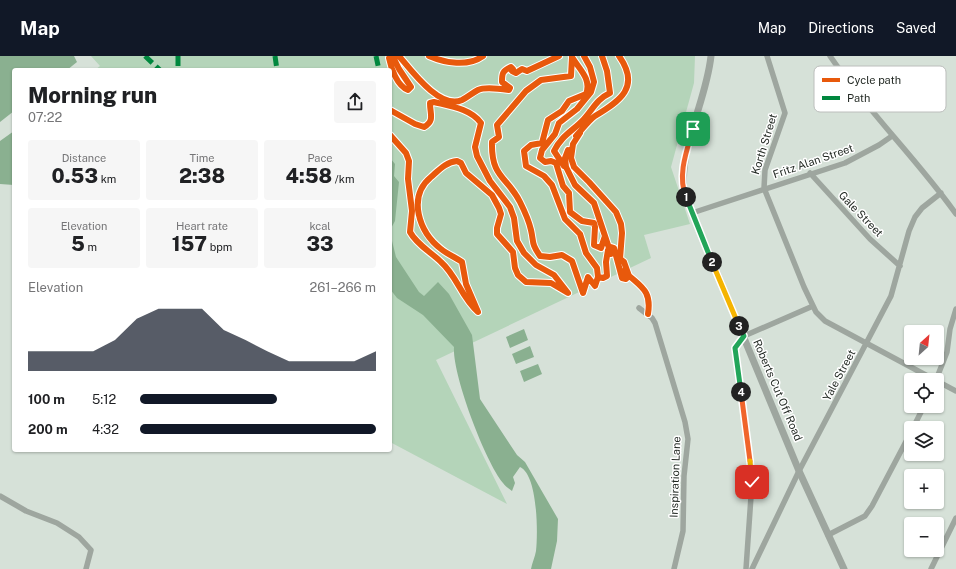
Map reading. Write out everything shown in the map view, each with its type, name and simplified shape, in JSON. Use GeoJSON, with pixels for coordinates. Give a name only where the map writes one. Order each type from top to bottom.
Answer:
{"type":"FeatureCollection","features":[{"type":"Feature","properties":{"kind":"street","name":"Roberts Cut Off Road"},"geometry":{"type":"LineString","coordinates":[[711,56],[705,88],[684,164],[684,193],[799,471],[844,569]]}},
{"type":"Feature","properties":{"kind":"street","name":"Korth Street"},"geometry":{"type":"LineString","coordinates":[[767,56],[785,113],[765,170],[764,188],[813,305],[825,321],[923,373]]}},
{"type":"Feature","properties":{"kind":"street"},"geometry":{"type":"LineString","coordinates":[[830,56],[838,66]]}},
{"type":"Feature","properties":{"kind":"street"},"geometry":{"type":"LineString","coordinates":[[873,112],[956,214]]}},
{"type":"Feature","properties":{"kind":"street","name":"Fritz Alan Street"},"geometry":{"type":"LineString","coordinates":[[692,213],[810,174],[859,156],[892,136]]}},
{"type":"Feature","properties":{"kind":"street","name":"Gale Street"},"geometry":{"type":"LineString","coordinates":[[810,174],[870,239],[900,266]]}},
{"type":"Feature","properties":{"kind":"street","name":"Yale Street"},"geometry":{"type":"LineString","coordinates":[[752,569],[799,471],[891,296],[915,217],[922,208],[941,194]]}},
{"type":"Feature","properties":{"kind":"street"},"geometry":{"type":"LineString","coordinates":[[746,569],[752,482],[735,348],[744,336],[813,305]]}},
{"type":"Feature","properties":{"kind":"street","name":"Inspiration Lane"},"geometry":{"type":"LineString","coordinates":[[640,308],[652,318],[688,439],[684,476],[683,530],[674,569]]}},
{"type":"Feature","properties":{"kind":"street"},"geometry":{"type":"LineString","coordinates":[[939,373],[947,352],[950,329],[956,309]]}},
{"type":"Feature","properties":{"kind":"street","name":"Korth Street"},"geometry":{"type":"LineString","coordinates":[[944,385],[956,392]]}},
{"type":"Feature","properties":{"kind":"street"},"geometry":{"type":"LineString","coordinates":[[828,535],[865,516],[872,506],[904,445]]}},
{"type":"Feature","properties":{"kind":"street"},"geometry":{"type":"LineString","coordinates":[[0,496],[26,511],[57,523],[79,537],[91,550],[86,569]]}},
{"type":"Feature","properties":{"kind":"street"},"geometry":{"type":"LineString","coordinates":[[931,569],[956,518]]}},
{"type":"Feature","properties":{"kind":"shaded area"},"geometry":{"type":"Polygon","coordinates":[[[0,56],[74,56],[77,62],[70,68],[12,68],[12,113],[0,122],[0,56]]]}},
{"type":"Feature","properties":{"kind":"shaded area"},"geometry":{"type":"Polygon","coordinates":[[[91,56],[695,56],[694,83],[671,167],[690,224],[644,235],[651,258],[436,360],[507,504],[392,443],[392,68],[98,68],[100,66],[91,56]]]}},
{"type":"Feature","properties":{"kind":"shaded area"},"geometry":{"type":"Polygon","coordinates":[[[12,132],[12,185],[0,184],[0,141],[12,132]]]}},
{"type":"Feature","properties":{"kind":"shaded area"},"geometry":{"type":"Polygon","coordinates":[[[392,160],[395,164],[394,176],[399,182],[395,221],[392,226],[392,160]]]}},
{"type":"Feature","properties":{"kind":"shaded area"},"geometry":{"type":"Polygon","coordinates":[[[392,241],[396,257],[419,292],[424,296],[438,282],[449,294],[472,335],[480,399],[517,455],[525,462],[558,519],[557,541],[551,569],[531,569],[536,551],[537,519],[534,493],[526,472],[520,467],[513,477],[515,483],[512,491],[504,484],[487,456],[471,417],[458,377],[454,347],[423,315],[397,298],[392,292],[392,241]]]}},
{"type":"Feature","properties":{"kind":"shaded area"},"geometry":{"type":"Polygon","coordinates":[[[524,329],[528,340],[510,348],[506,337],[524,329]]]}},
{"type":"Feature","properties":{"kind":"shaded area"},"geometry":{"type":"Polygon","coordinates":[[[530,346],[534,357],[516,364],[512,354],[530,346]]]}},
{"type":"Feature","properties":{"kind":"shaded area"},"geometry":{"type":"Polygon","coordinates":[[[538,364],[542,374],[524,382],[520,371],[538,364]]]}},
{"type":"Feature","properties":{"kind":"marked path"},"geometry":{"type":"LineString","coordinates":[[145,56],[158,68]]}},
{"type":"Feature","properties":{"kind":"marked path"},"geometry":{"type":"LineString","coordinates":[[178,56],[178,68]]}},
{"type":"Feature","properties":{"kind":"marked path"},"geometry":{"type":"LineString","coordinates":[[275,56],[277,68]]}},
{"type":"Feature","properties":{"kind":"marked path"},"geometry":{"type":"LineString","coordinates":[[376,56],[379,68]]}},
{"type":"Feature","properties":{"kind":"cycle path"},"geometry":{"type":"LineString","coordinates":[[391,56],[389,58],[391,68]]}},
{"type":"Feature","properties":{"kind":"cycle path"},"geometry":{"type":"LineString","coordinates":[[392,69],[401,85],[408,90],[411,87],[394,59],[397,56]]}},
{"type":"Feature","properties":{"kind":"cycle path"},"geometry":{"type":"LineString","coordinates":[[399,56],[418,79],[427,87],[436,94],[453,102],[462,100],[481,89],[493,88],[509,90],[510,88],[502,82],[502,75],[504,71],[511,67],[513,69],[512,71],[516,73],[522,69],[527,71],[559,56]]}},
{"type":"Feature","properties":{"kind":"cycle path"},"geometry":{"type":"LineString","coordinates":[[429,56],[456,63],[470,62],[483,56]]}},
{"type":"Feature","properties":{"kind":"cycle path"},"geometry":{"type":"LineString","coordinates":[[584,56],[590,67],[594,82],[591,92],[577,109],[559,123],[555,134],[542,150],[540,158],[545,162],[551,161],[556,163],[563,186],[569,193],[570,212],[582,221],[594,223],[594,245],[601,248],[605,236]]}},
{"type":"Feature","properties":{"kind":"cycle path"},"geometry":{"type":"LineString","coordinates":[[564,166],[554,151],[557,146],[564,137],[584,119],[598,101],[610,93],[607,71],[602,56]]}},
{"type":"Feature","properties":{"kind":"cycle path"},"geometry":{"type":"LineString","coordinates":[[576,136],[593,118],[612,105],[625,92],[628,85],[628,76],[619,56]]}},
{"type":"Feature","properties":{"kind":"cycle path"},"geometry":{"type":"LineString","coordinates":[[572,57],[586,79],[586,94],[569,101],[562,111],[548,120],[542,143],[531,145],[524,151],[526,166],[544,176],[552,185],[565,219],[580,234],[586,253],[597,268],[598,277],[603,278],[607,276],[606,262],[608,250],[611,247],[614,248],[622,278],[626,279],[629,276],[624,262],[620,259],[622,233],[621,224],[616,212],[574,167],[571,158],[573,144],[580,133]]}},
{"type":"Feature","properties":{"kind":"cycle path"},"geometry":{"type":"LineString","coordinates":[[572,57],[571,76],[541,80],[526,91],[497,125],[499,137],[492,142],[492,154],[497,170],[515,193],[523,208],[528,219],[534,245],[540,256],[550,257],[562,255],[572,261],[583,293],[588,277],[595,286],[598,277]]}},
{"type":"Feature","properties":{"kind":"cycle path"},"geometry":{"type":"LineString","coordinates":[[392,111],[415,124],[424,127],[431,120],[430,103],[434,102],[466,111],[477,118],[481,123],[475,147],[477,156],[490,181],[510,207],[514,218],[517,241],[524,253],[536,265],[554,275],[568,293],[551,283],[526,282],[518,275],[515,268],[513,252],[497,234],[501,214],[499,208],[492,195],[466,173],[461,163],[457,161],[440,169],[424,185],[419,194],[419,214],[422,224],[433,242],[443,251],[462,262],[466,284],[478,312],[467,300],[446,268],[437,258],[420,245],[410,232],[412,211],[408,179],[409,161],[406,153],[392,137]]}},
{"type":"Feature","properties":{"kind":"cycle path"},"geometry":{"type":"LineString","coordinates":[[568,150],[565,158],[566,167],[575,185],[594,203],[611,254]]}},
{"type":"Feature","properties":{"kind":"cycle path"},"geometry":{"type":"LineString","coordinates":[[624,271],[644,289],[648,299],[648,314]]}},
{"type":"Feature","properties":{"kind":"route"},"geometry":{"type":"LineString","coordinates":[[693,129],[686,150],[684,164],[684,193],[744,336],[735,348],[752,482]]}}]}
